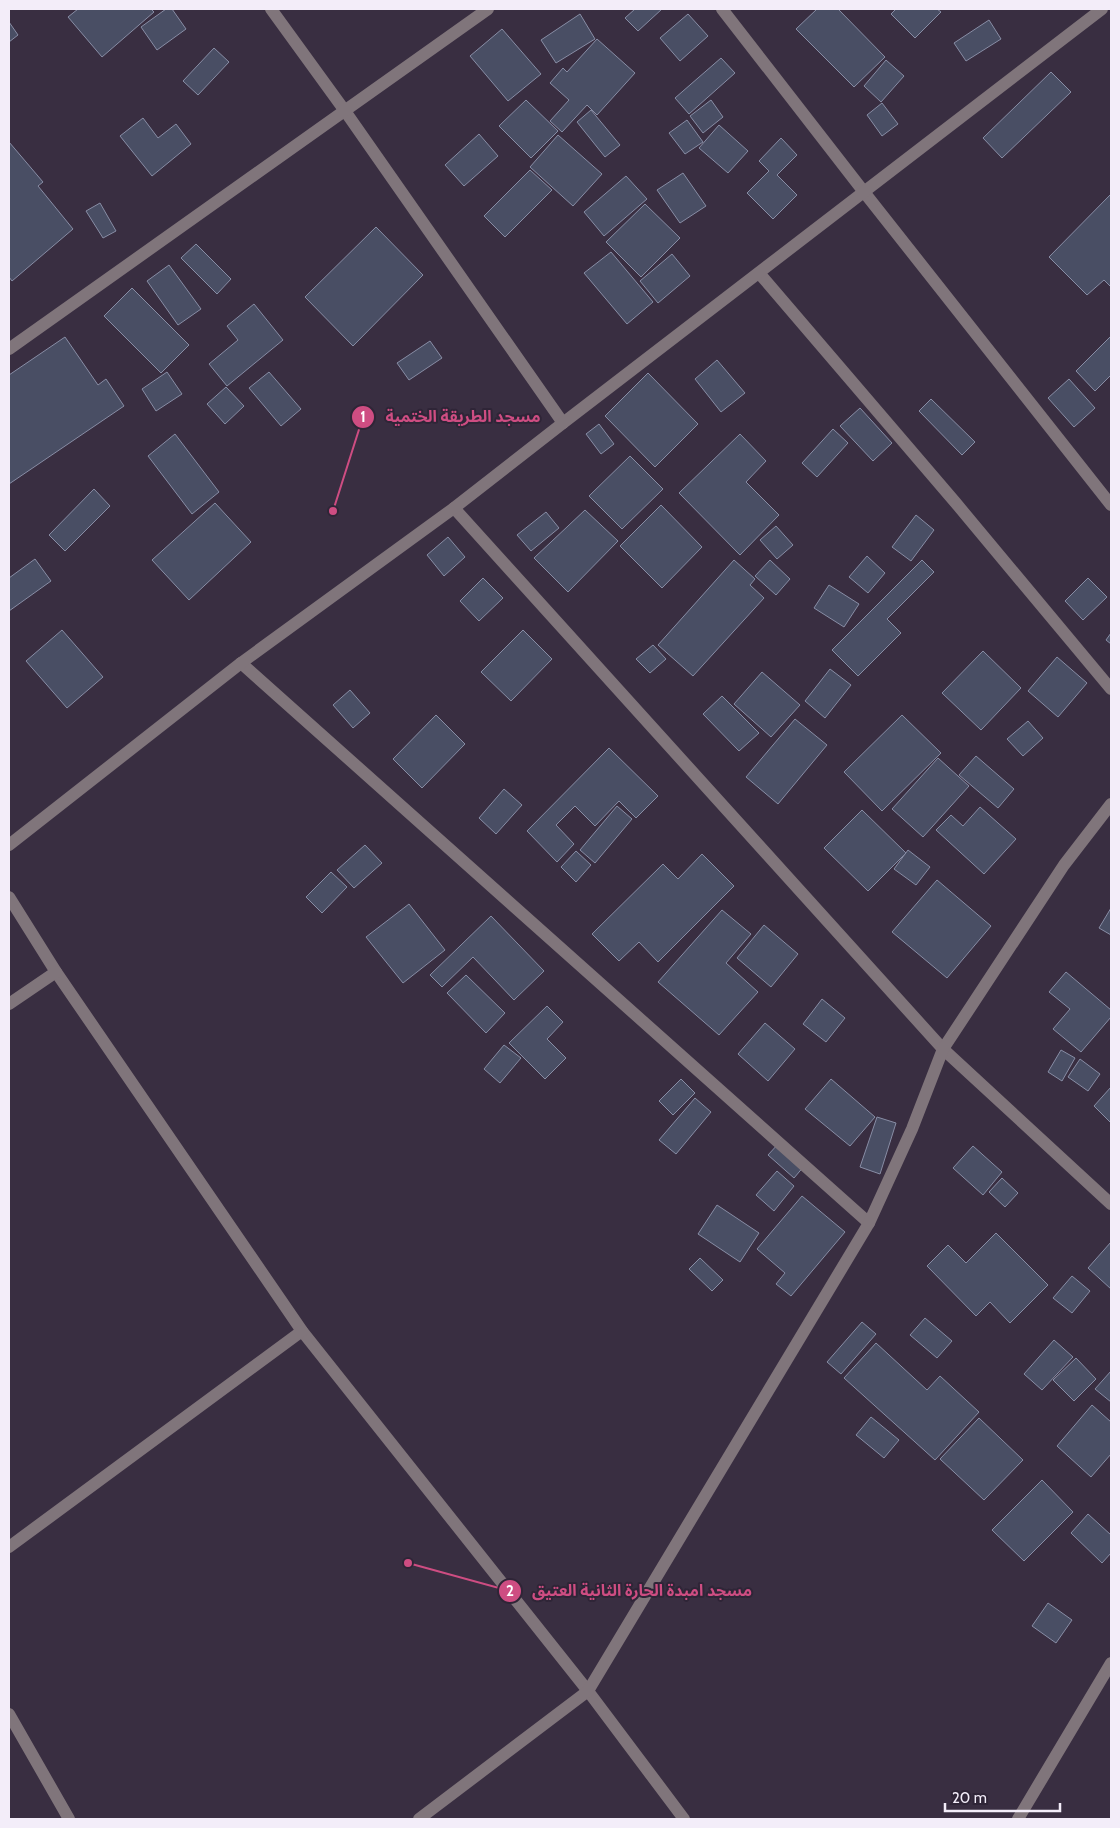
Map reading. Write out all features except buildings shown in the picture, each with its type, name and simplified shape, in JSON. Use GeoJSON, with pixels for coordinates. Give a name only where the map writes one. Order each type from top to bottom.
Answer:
{"type":"FeatureCollection","features":[{"type":"Feature","properties":{"kind":"street"},"geometry":{"type":"LineString","coordinates":[[271,9],[345,110],[563,423]]}},
{"type":"Feature","properties":{"kind":"street"},"geometry":{"type":"LineString","coordinates":[[9,349],[488,9]]}},
{"type":"Feature","properties":{"kind":"street"},"geometry":{"type":"LineString","coordinates":[[722,9],[1111,504]]}},
{"type":"Feature","properties":{"kind":"street"},"geometry":{"type":"LineString","coordinates":[[9,844],[241,663],[454,508],[1102,9]]}},
{"type":"Feature","properties":{"kind":"street"},"geometry":{"type":"LineString","coordinates":[[759,272],[1111,689]]}},
{"type":"Feature","properties":{"kind":"street"},"geometry":{"type":"LineString","coordinates":[[454,508],[943,1050],[1111,1204]]}},
{"type":"Feature","properties":{"kind":"street"},"geometry":{"type":"LineString","coordinates":[[241,663],[869,1223]]}},
{"type":"Feature","properties":{"kind":"street"},"geometry":{"type":"LineString","coordinates":[[419,1819],[588,1691],[869,1223],[912,1129],[943,1050],[1064,865],[1111,804]]}},
{"type":"Feature","properties":{"kind":"street"},"geometry":{"type":"LineString","coordinates":[[9,898],[56,972],[302,1331],[588,1691],[684,1819]]}},
{"type":"Feature","properties":{"kind":"street"},"geometry":{"type":"LineString","coordinates":[[9,1004],[56,972]]}},
{"type":"Feature","properties":{"kind":"street"},"geometry":{"type":"LineString","coordinates":[[9,1547],[302,1331]]}},
{"type":"Feature","properties":{"kind":"street"},"geometry":{"type":"LineString","coordinates":[[1018,1819],[1111,1663]]}},
{"type":"Feature","properties":{"kind":"street"},"geometry":{"type":"LineString","coordinates":[[9,1714],[69,1819]]}},
{"type":"Feature","properties":{"kind":"place","name":"مسجد الطريقة الختمية"},"geometry":{"type":"Point","coordinates":[333,511]}},
{"type":"Feature","properties":{"kind":"place","name":"مسجد امبدة الحارة الثانية العتيق"},"geometry":{"type":"Point","coordinates":[408,1563]}}]}
